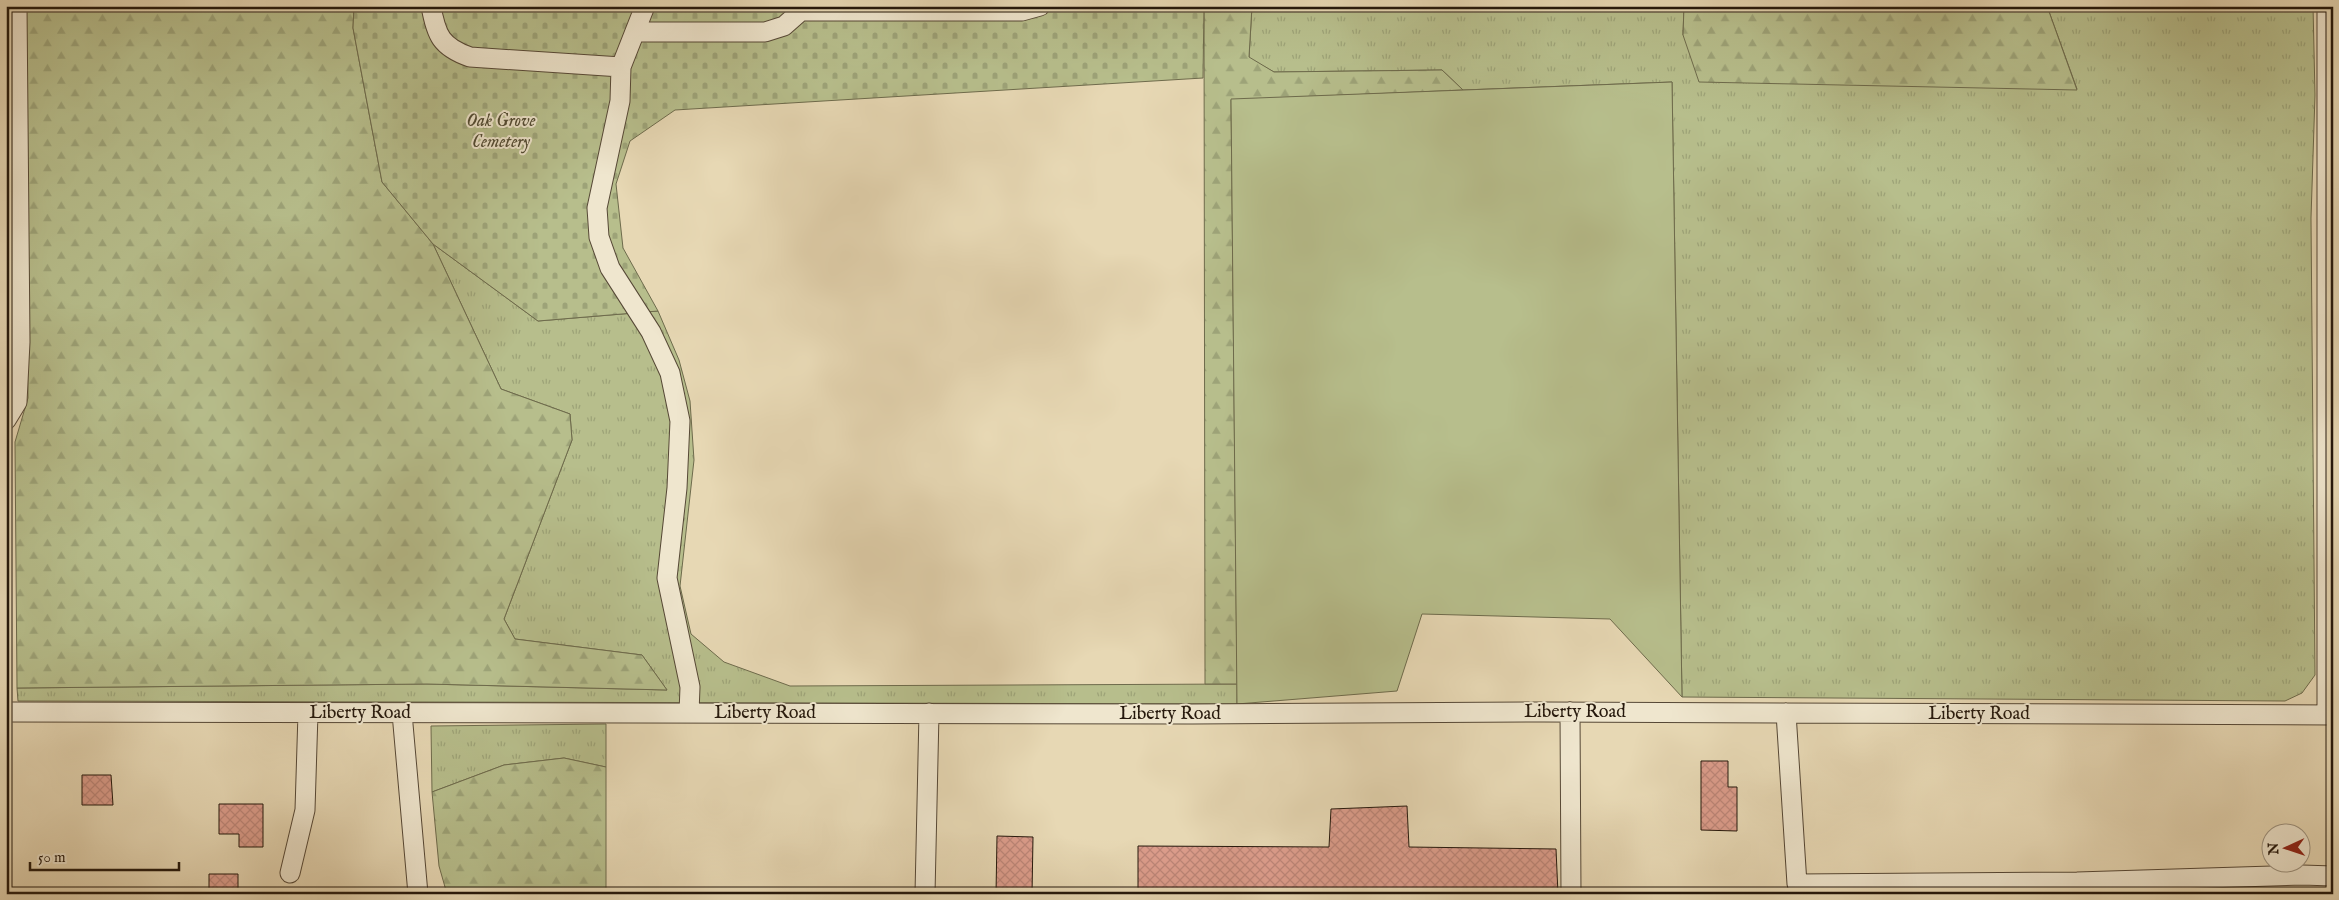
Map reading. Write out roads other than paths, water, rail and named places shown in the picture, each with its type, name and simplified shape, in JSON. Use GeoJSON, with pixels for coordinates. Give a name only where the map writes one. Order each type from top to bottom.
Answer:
{"type":"FeatureCollection","features":[{"type":"Feature","properties":{"kind":"street"},"geometry":{"type":"LineString","coordinates":[[6,420],[18,402],[13,170],[17,6]]}},
{"type":"Feature","properties":{"kind":"street"},"geometry":{"type":"LineString","coordinates":[[431,6],[434,24],[442,41],[454,52],[470,57],[621,67]]}},
{"type":"Feature","properties":{"kind":"street"},"geometry":{"type":"LineString","coordinates":[[645,6],[621,67],[620,101],[597,208],[599,237],[610,268],[651,332],[670,374],[680,421],[677,488],[667,578],[690,687],[689,713]]}},
{"type":"Feature","properties":{"kind":"street"},"geometry":{"type":"LineString","coordinates":[[636,32],[764,32],[784,26],[802,9],[939,8],[1022,11],[1040,6]]}},
{"type":"Feature","properties":{"kind":"street"},"geometry":{"type":"LineString","coordinates":[[2327,6],[2330,335],[2330,715]]}},
{"type":"Feature","properties":{"kind":"street","name":"Liberty Road"},"geometry":{"type":"LineString","coordinates":[[6,712],[1570,712],[2330,715]]}},
{"type":"Feature","properties":{"kind":"street"},"geometry":{"type":"LineString","coordinates":[[1570,712],[1571,894]]}},
{"type":"Feature","properties":{"kind":"street"},"geometry":{"type":"LineString","coordinates":[[290,873],[305,810],[308,713]]}},
{"type":"Feature","properties":{"kind":"street"},"geometry":{"type":"LineString","coordinates":[[402,713],[418,894]]}},
{"type":"Feature","properties":{"kind":"street"},"geometry":{"type":"LineString","coordinates":[[925,894],[929,713]]}},
{"type":"Feature","properties":{"kind":"street"},"geometry":{"type":"LineString","coordinates":[[1786,713],[1790,889],[2081,888],[2302,875],[2333,876]]}},
{"type":"Feature","properties":{"kind":"park label","name":"Oak Grove Cemetery"},"geometry":{"type":"Point","coordinates":[501,131]}}]}
